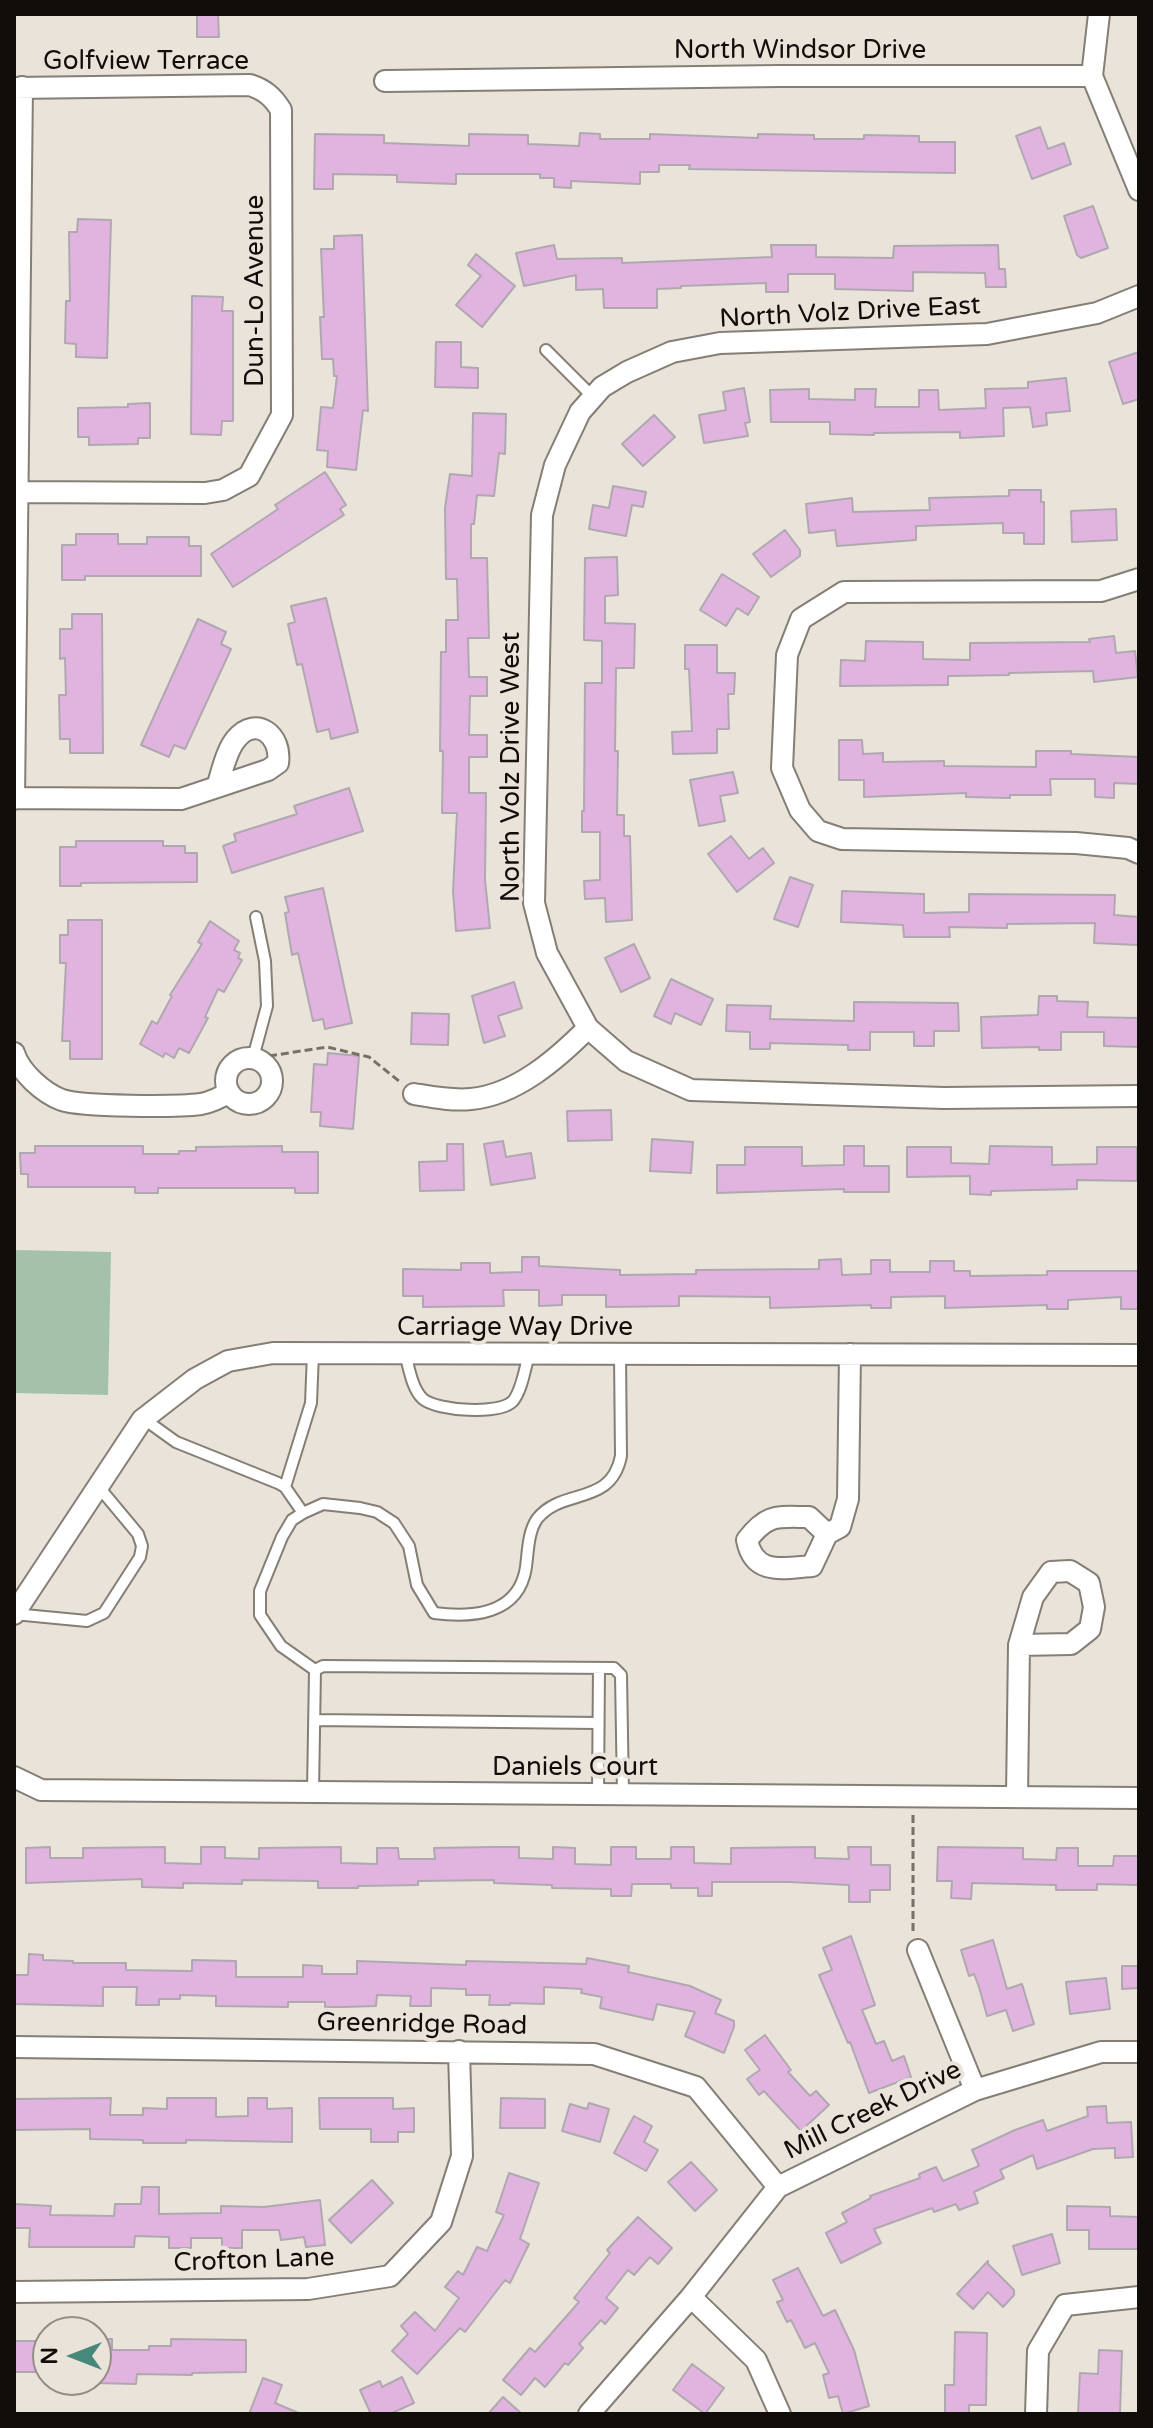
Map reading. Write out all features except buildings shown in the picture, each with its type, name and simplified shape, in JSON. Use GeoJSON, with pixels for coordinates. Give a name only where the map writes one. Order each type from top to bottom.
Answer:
{"type":"FeatureCollection","features":[{"type":"Feature","properties":{"kind":"street"},"geometry":{"type":"LineString","coordinates":[[1099,14],[1092,76],[1139,190]]}},
{"type":"Feature","properties":{"kind":"street","name":"North Windsor Drive"},"geometry":{"type":"LineString","coordinates":[[385,81],[1092,76]]}},
{"type":"Feature","properties":{"kind":"street","name":"Golfview Terrace"},"geometry":{"type":"LineString","coordinates":[[18,87],[250,85],[262,89],[274,99]]}},
{"type":"Feature","properties":{"kind":"street"},"geometry":{"type":"LineString","coordinates":[[18,87],[14,798],[181,799],[217,787]]}},
{"type":"Feature","properties":{"kind":"street","name":"Dun-Lo Avenue"},"geometry":{"type":"LineString","coordinates":[[17,492],[205,493],[223,490],[249,476],[282,415],[281,110],[274,99]]}},
{"type":"Feature","properties":{"kind":"street","name":"North Volz Drive East"},"geometry":{"type":"LineString","coordinates":[[586,405],[602,387],[672,352],[720,343],[987,334],[1097,313],[1139,296]]}},
{"type":"Feature","properties":{"kind":"street","name":"North Volz Drive West"},"geometry":{"type":"LineString","coordinates":[[586,405],[555,465],[542,515],[534,903],[547,953],[588,1028],[626,1061],[691,1090],[944,1098],[1139,1096]]}},
{"type":"Feature","properties":{"kind":"street"},"geometry":{"type":"LineString","coordinates":[[1139,579],[1101,591],[844,592],[801,619],[787,655],[782,768],[800,810],[818,831],[842,839],[1076,843],[1128,848],[1139,853]]}},
{"type":"Feature","properties":{"kind":"street"},"geometry":{"type":"LineString","coordinates":[[414,1094],[472,1099],[507,1089],[559,1056],[588,1028]]}},
{"type":"Feature","properties":{"kind":"street"},"geometry":{"type":"LineString","coordinates":[[14,1053],[28,1075],[62,1100],[86,1104],[200,1104],[219,1099],[229,1092]]}},
{"type":"Feature","properties":{"kind":"street"},"geometry":{"type":"LineString","coordinates":[[245,1058],[254,1058],[266,1065],[272,1076],[272,1086],[260,1101],[250,1104],[238,1101],[229,1092],[228,1071],[245,1058]]}},
{"type":"Feature","properties":{"kind":"street","name":"Carriage Way Drive"},"geometry":{"type":"LineString","coordinates":[[14,1614],[144,1419],[195,1379],[228,1361],[273,1353],[1139,1355]]}},
{"type":"Feature","properties":{"kind":"street"},"geometry":{"type":"LineString","coordinates":[[827,1534],[840,1527],[848,1499],[850,1354]]}},
{"type":"Feature","properties":{"kind":"street"},"geometry":{"type":"LineString","coordinates":[[1017,1797],[1019,1645]]}},
{"type":"Feature","properties":{"kind":"street","name":"Daniels Court"},"geometry":{"type":"LineString","coordinates":[[14,1777],[41,1790],[1139,1798]]}},
{"type":"Feature","properties":{"kind":"street"},"geometry":{"type":"LineString","coordinates":[[918,1950],[975,2090]]}},
{"type":"Feature","properties":{"kind":"street","name":"Greenridge Road"},"geometry":{"type":"LineString","coordinates":[[14,2047],[594,2054],[696,2087],[778,2187]]}},
{"type":"Feature","properties":{"kind":"street","name":"Crofton Lane"},"geometry":{"type":"LineString","coordinates":[[14,2292],[308,2289],[390,2276],[441,2222],[462,2156],[459,2051]]}},
{"type":"Feature","properties":{"kind":"street","name":"Mill Creek Drive"},"geometry":{"type":"LineString","coordinates":[[589,2414],[691,2297],[778,2187],[975,2090],[1101,2052],[1139,2052]]}},
{"type":"Feature","properties":{"kind":"street"},"geometry":{"type":"LineString","coordinates":[[691,2297],[756,2360],[780,2414]]}},
{"type":"Feature","properties":{"kind":"street"},"geometry":{"type":"LineString","coordinates":[[1036,2414],[1038,2351],[1065,2305],[1139,2297]]}},
{"type":"Feature","properties":{"kind":"lane"},"geometry":{"type":"LineString","coordinates":[[546,350],[586,405]]}},
{"type":"Feature","properties":{"kind":"lane"},"geometry":{"type":"LineString","coordinates":[[254,1058],[267,1006],[265,961],[256,917]]}},
{"type":"Feature","properties":{"kind":"lane"},"geometry":{"type":"LineString","coordinates":[[285,1487],[311,1403],[313,1353]]}},
{"type":"Feature","properties":{"kind":"lane"},"geometry":{"type":"LineString","coordinates":[[405,1353],[417,1393],[436,1408],[496,1410],[508,1406],[516,1398],[529,1354]]}},
{"type":"Feature","properties":{"kind":"lane"},"geometry":{"type":"LineString","coordinates":[[315,1670],[281,1646],[260,1615],[260,1591],[292,1520],[323,1504],[377,1512],[394,1523],[409,1546],[417,1585],[434,1613],[461,1617],[492,1612],[517,1594],[525,1575],[529,1539],[538,1518],[553,1508],[606,1486],[618,1469],[621,1456],[620,1354]]}},
{"type":"Feature","properties":{"kind":"lane"},"geometry":{"type":"LineString","coordinates":[[144,1419],[176,1442],[285,1487],[303,1513]]}},
{"type":"Feature","properties":{"kind":"lane"},"geometry":{"type":"LineString","coordinates":[[14,1614],[87,1621],[104,1613],[140,1557],[142,1546],[138,1534],[98,1486]]}},
{"type":"Feature","properties":{"kind":"lane"},"geometry":{"type":"LineString","coordinates":[[315,1670],[323,1666],[614,1668],[621,1675],[623,1794]]}},
{"type":"Feature","properties":{"kind":"lane"},"geometry":{"type":"LineString","coordinates":[[598,1794],[599,1668]]}},
{"type":"Feature","properties":{"kind":"lane"},"geometry":{"type":"LineString","coordinates":[[313,1792],[315,1670]]}},
{"type":"Feature","properties":{"kind":"lane"},"geometry":{"type":"LineString","coordinates":[[314,1720],[598,1723]]}},
{"type":"Feature","properties":{"kind":"path"},"geometry":{"type":"LineString","coordinates":[[254,1058],[327,1047],[369,1057],[414,1094]]}},
{"type":"Feature","properties":{"kind":"path"},"geometry":{"type":"LineString","coordinates":[[913,1797],[912,1929],[918,1950]]}},
{"type":"Feature","properties":{"kind":"green space"},"geometry":{"type":"Polygon","coordinates":[[[14,1250],[111,1252],[108,1395],[14,1393],[14,1250]]]}}]}
